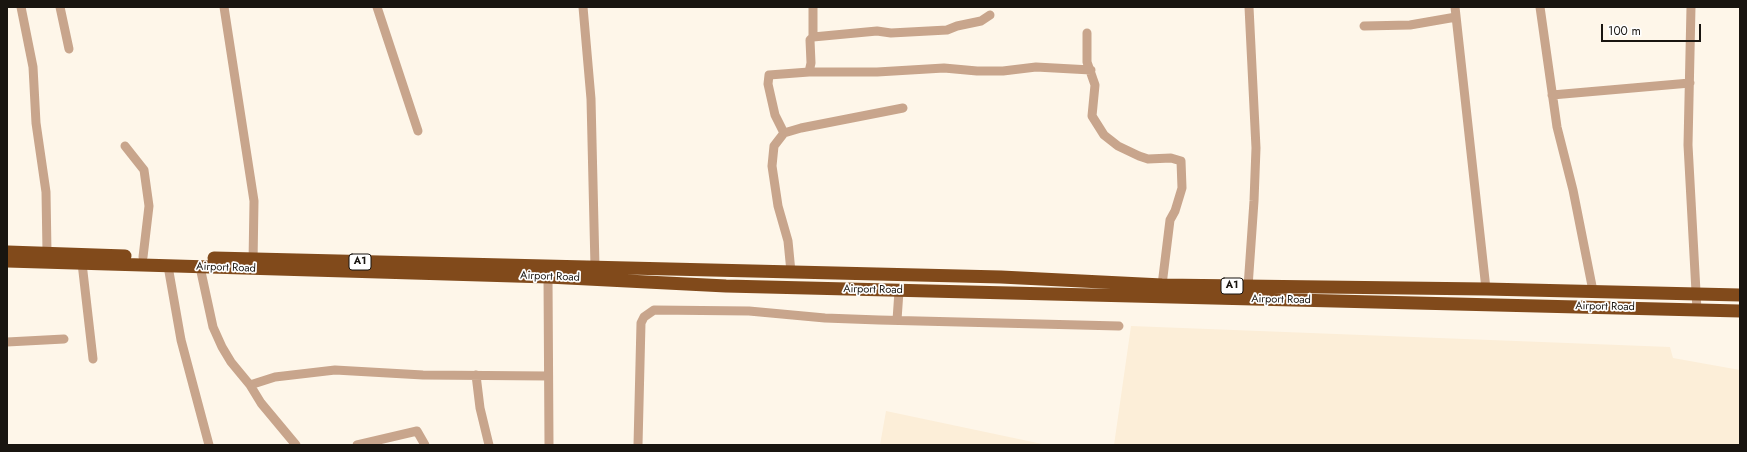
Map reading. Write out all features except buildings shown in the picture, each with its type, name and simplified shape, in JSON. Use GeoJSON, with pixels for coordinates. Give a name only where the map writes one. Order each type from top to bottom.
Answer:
{"type":"FeatureCollection","features":[{"type":"Feature","properties":{"kind":"highway","name":"Airport Road"},"geometry":{"type":"LineString","coordinates":[[7,252],[47,252],[253,264],[726,286],[1740,310]]}},
{"type":"Feature","properties":{"kind":"highway","name":"Airport Road"},"geometry":{"type":"LineString","coordinates":[[7,260],[200,267],[253,264],[595,267],[1001,277],[1162,285],[1486,289],[1740,295]]}},
{"type":"Feature","properties":{"kind":"street"},"geometry":{"type":"LineString","coordinates":[[21,7],[33,67],[36,123],[46,192],[47,252]]}},
{"type":"Feature","properties":{"kind":"street"},"geometry":{"type":"LineString","coordinates":[[60,7],[69,49]]}},
{"type":"Feature","properties":{"kind":"street"},"geometry":{"type":"LineString","coordinates":[[224,7],[254,202],[253,264]]}},
{"type":"Feature","properties":{"kind":"street"},"geometry":{"type":"LineString","coordinates":[[377,7],[418,131]]}},
{"type":"Feature","properties":{"kind":"street"},"geometry":{"type":"LineString","coordinates":[[583,7],[591,99],[595,267]]}},
{"type":"Feature","properties":{"kind":"street"},"geometry":{"type":"LineString","coordinates":[[809,72],[811,63],[810,40],[813,37],[813,7]]}},
{"type":"Feature","properties":{"kind":"street"},"geometry":{"type":"LineString","coordinates":[[1248,287],[1256,148],[1249,7]]}},
{"type":"Feature","properties":{"kind":"street"},"geometry":{"type":"LineString","coordinates":[[1455,7],[1486,289]]}},
{"type":"Feature","properties":{"kind":"street"},"geometry":{"type":"LineString","coordinates":[[1540,7],[1557,126],[1573,190],[1593,291]]}},
{"type":"Feature","properties":{"kind":"street"},"geometry":{"type":"LineString","coordinates":[[1691,7],[1688,145],[1697,310]]}},
{"type":"Feature","properties":{"kind":"street"},"geometry":{"type":"LineString","coordinates":[[813,37],[877,31],[891,33],[947,30],[957,26],[981,21],[990,15]]}},
{"type":"Feature","properties":{"kind":"street"},"geometry":{"type":"LineString","coordinates":[[1364,26],[1410,25],[1456,17]]}},
{"type":"Feature","properties":{"kind":"street"},"geometry":{"type":"LineString","coordinates":[[1087,33],[1087,62],[1095,85],[1092,116],[1104,135],[1118,146],[1139,156],[1148,159],[1171,158],[1181,161],[1182,188],[1175,211],[1170,220],[1162,285]]}},
{"type":"Feature","properties":{"kind":"street"},"geometry":{"type":"LineString","coordinates":[[784,133],[772,104],[768,84],[769,75],[809,72],[877,72],[944,68],[977,71],[1004,71],[1036,67],[1091,70]]}},
{"type":"Feature","properties":{"kind":"street"},"geometry":{"type":"LineString","coordinates":[[1552,95],[1690,83]]}},
{"type":"Feature","properties":{"kind":"street"},"geometry":{"type":"LineString","coordinates":[[791,272],[788,241],[778,206],[772,166],[774,146],[784,133],[801,128],[903,108]]}},
{"type":"Feature","properties":{"kind":"street"},"geometry":{"type":"LineString","coordinates":[[124,146],[144,170],[149,206],[143,257]]}},
{"type":"Feature","properties":{"kind":"street"},"geometry":{"type":"LineString","coordinates":[[82,263],[93,359]]}},
{"type":"Feature","properties":{"kind":"street"},"geometry":{"type":"LineString","coordinates":[[168,266],[181,340],[209,445]]}},
{"type":"Feature","properties":{"kind":"street"},"geometry":{"type":"LineString","coordinates":[[200,267],[214,327],[222,347],[231,362],[250,385],[261,403],[296,445]]}},
{"type":"Feature","properties":{"kind":"street"},"geometry":{"type":"LineString","coordinates":[[548,277],[549,445]]}},
{"type":"Feature","properties":{"kind":"street"},"geometry":{"type":"LineString","coordinates":[[896,320],[899,291]]}},
{"type":"Feature","properties":{"kind":"street"},"geometry":{"type":"LineString","coordinates":[[638,445],[641,323],[648,312],[663,309],[749,311],[825,318],[1119,326]]}},
{"type":"Feature","properties":{"kind":"street"},"geometry":{"type":"LineString","coordinates":[[7,342],[64,339]]}},
{"type":"Feature","properties":{"kind":"street"},"geometry":{"type":"LineString","coordinates":[[250,385],[275,377],[335,370],[423,375],[548,376]]}},
{"type":"Feature","properties":{"kind":"street"},"geometry":{"type":"LineString","coordinates":[[476,375],[480,408],[489,445]]}},
{"type":"Feature","properties":{"kind":"street"},"geometry":{"type":"LineString","coordinates":[[357,445],[417,431],[425,445]]}},
{"type":"Feature","properties":{"kind":"shaded area"},"geometry":{"type":"Polygon","coordinates":[[[1131,326],[1670,347],[1673,358],[1740,370],[1740,445],[1114,445],[1131,326]]]}},
{"type":"Feature","properties":{"kind":"shaded area"},"geometry":{"type":"Polygon","coordinates":[[[886,411],[1047,445],[880,445],[886,411]]]}}]}
